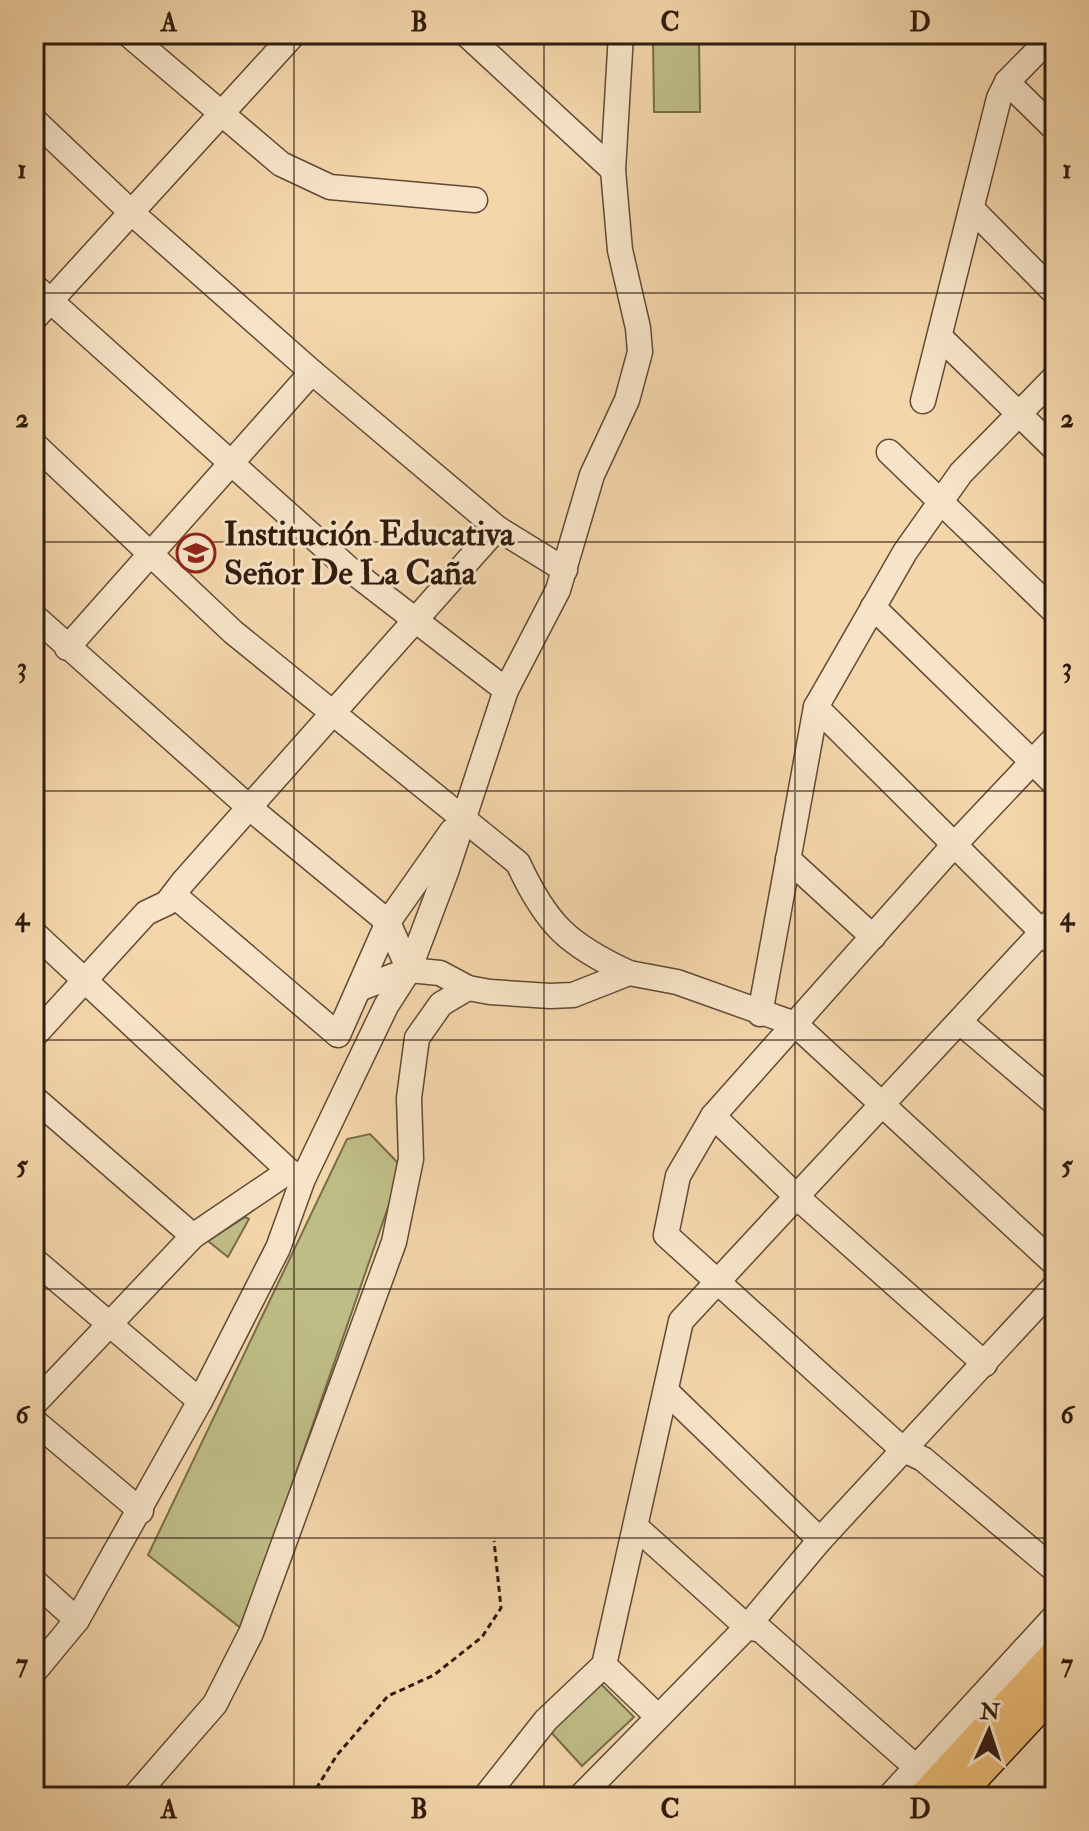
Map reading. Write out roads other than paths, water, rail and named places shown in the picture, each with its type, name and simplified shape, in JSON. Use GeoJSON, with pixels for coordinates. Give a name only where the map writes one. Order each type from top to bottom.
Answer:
{"type":"FeatureCollection","features":[{"type":"Feature","properties":{"kind":"main road"},"geometry":{"type":"LineString","coordinates":[[924,1797],[1055,1655]]}},
{"type":"Feature","properties":{"kind":"main road"},"geometry":{"type":"LineString","coordinates":[[956,1797],[1055,1690]]}},
{"type":"Feature","properties":{"kind":"street"},"geometry":{"type":"LineString","coordinates":[[128,34],[281,164],[330,187],[475,200]]}},
{"type":"Feature","properties":{"kind":"street"},"geometry":{"type":"LineString","coordinates":[[294,34],[132,213],[40,302],[234,462],[348,568],[506,690]]}},
{"type":"Feature","properties":{"kind":"street"},"geometry":{"type":"LineString","coordinates":[[466,34],[613,170]]}},
{"type":"Feature","properties":{"kind":"street"},"geometry":{"type":"LineString","coordinates":[[34,1672],[77,1620],[141,1511],[200,1401],[278,1248],[296,1175],[386,1006],[409,970],[446,872],[506,690],[565,570],[584,497],[602,449],[627,400],[640,352],[638,328],[620,250],[613,170],[621,34]]}},
{"type":"Feature","properties":{"kind":"street"},"geometry":{"type":"LineString","coordinates":[[923,401],[942,339],[999,98],[1007,82],[1054,34]]}},
{"type":"Feature","properties":{"kind":"street"},"geometry":{"type":"LineString","coordinates":[[1007,82],[1055,129]]}},
{"type":"Feature","properties":{"kind":"street"},"geometry":{"type":"LineString","coordinates":[[34,120],[132,213],[312,372],[497,528],[565,570]]}},
{"type":"Feature","properties":{"kind":"street"},"geometry":{"type":"LineString","coordinates":[[972,209],[1055,293]]}},
{"type":"Feature","properties":{"kind":"street"},"geometry":{"type":"LineString","coordinates":[[942,339],[1055,449]]}},
{"type":"Feature","properties":{"kind":"street"},"geometry":{"type":"LineString","coordinates":[[67,648],[312,372]]}},
{"type":"Feature","properties":{"kind":"street"},"geometry":{"type":"LineString","coordinates":[[760,1014],[816,707],[873,607],[941,500],[961,473],[1055,377]]}},
{"type":"Feature","properties":{"kind":"street"},"geometry":{"type":"LineString","coordinates":[[34,444],[148,555],[334,716],[518,863],[543,912],[570,942],[629,973],[677,982],[795,1024],[1055,1264]]}},
{"type":"Feature","properties":{"kind":"street"},"geometry":{"type":"LineString","coordinates":[[889,452],[1055,612]]}},
{"type":"Feature","properties":{"kind":"street"},"geometry":{"type":"LineString","coordinates":[[34,1036],[146,913],[175,896],[183,882],[334,716],[497,528]]}},
{"type":"Feature","properties":{"kind":"street"},"geometry":{"type":"LineString","coordinates":[[873,607],[1055,784]]}},
{"type":"Feature","properties":{"kind":"street"},"geometry":{"type":"LineString","coordinates":[[34,616],[251,809],[388,922],[409,970]]}},
{"type":"Feature","properties":{"kind":"street"},"geometry":{"type":"LineString","coordinates":[[485,1797],[546,1720],[604,1665],[681,1321],[798,1198],[880,1105],[1050,932],[953,846],[816,707]]}},
{"type":"Feature","properties":{"kind":"street"},"geometry":{"type":"LineString","coordinates":[[1055,738],[953,846],[713,1116],[678,1176],[666,1235],[902,1449],[923,1459],[1055,1570]]}},
{"type":"Feature","properties":{"kind":"street"},"geometry":{"type":"LineString","coordinates":[[175,896],[338,1035],[388,922],[461,820]]}},
{"type":"Feature","properties":{"kind":"street"},"geometry":{"type":"LineString","coordinates":[[788,859],[873,937]]}},
{"type":"Feature","properties":{"kind":"street"},"geometry":{"type":"LineString","coordinates":[[34,933],[296,1175]]}},
{"type":"Feature","properties":{"kind":"street"},"geometry":{"type":"LineString","coordinates":[[361,988],[409,970],[440,973],[468,988],[520,995],[573,995],[629,973]]}},
{"type":"Feature","properties":{"kind":"street"},"geometry":{"type":"LineString","coordinates":[[134,1797],[215,1704],[251,1633],[394,1242],[411,1159],[409,1098],[417,1038],[441,1004],[468,988]]}},
{"type":"Feature","properties":{"kind":"street"},"geometry":{"type":"LineString","coordinates":[[960,1022],[1055,1103]]}},
{"type":"Feature","properties":{"kind":"street"},"geometry":{"type":"LineString","coordinates":[[34,1098],[193,1236]]}},
{"type":"Feature","properties":{"kind":"street"},"geometry":{"type":"LineString","coordinates":[[713,1116],[798,1198],[985,1364]]}},
{"type":"Feature","properties":{"kind":"street"},"geometry":{"type":"LineString","coordinates":[[34,1404],[193,1236],[296,1175]]}},
{"type":"Feature","properties":{"kind":"street"},"geometry":{"type":"LineString","coordinates":[[34,1260],[200,1401]]}},
{"type":"Feature","properties":{"kind":"street"},"geometry":{"type":"LineString","coordinates":[[594,1792],[656,1715],[747,1627],[902,1449],[1055,1286]]}},
{"type":"Feature","properties":{"kind":"street"},"geometry":{"type":"LineString","coordinates":[[666,1391],[820,1540]]}},
{"type":"Feature","properties":{"kind":"street"},"geometry":{"type":"LineString","coordinates":[[34,1421],[141,1511]]}},
{"type":"Feature","properties":{"kind":"street"},"geometry":{"type":"LineString","coordinates":[[636,1527],[747,1627],[761,1630],[917,1768]]}},
{"type":"Feature","properties":{"kind":"street"},"geometry":{"type":"LineString","coordinates":[[34,1581],[77,1620]]}},
{"type":"Feature","properties":{"kind":"street"},"geometry":{"type":"LineString","coordinates":[[889,1797],[1055,1616]]}},
{"type":"Feature","properties":{"kind":"street"},"geometry":{"type":"LineString","coordinates":[[604,1665],[656,1715]]}},
{"type":"Feature","properties":{"kind":"place","name":"Institución Educativa Señor De La Caña"},"geometry":{"type":"Point","coordinates":[196,553]}}]}
